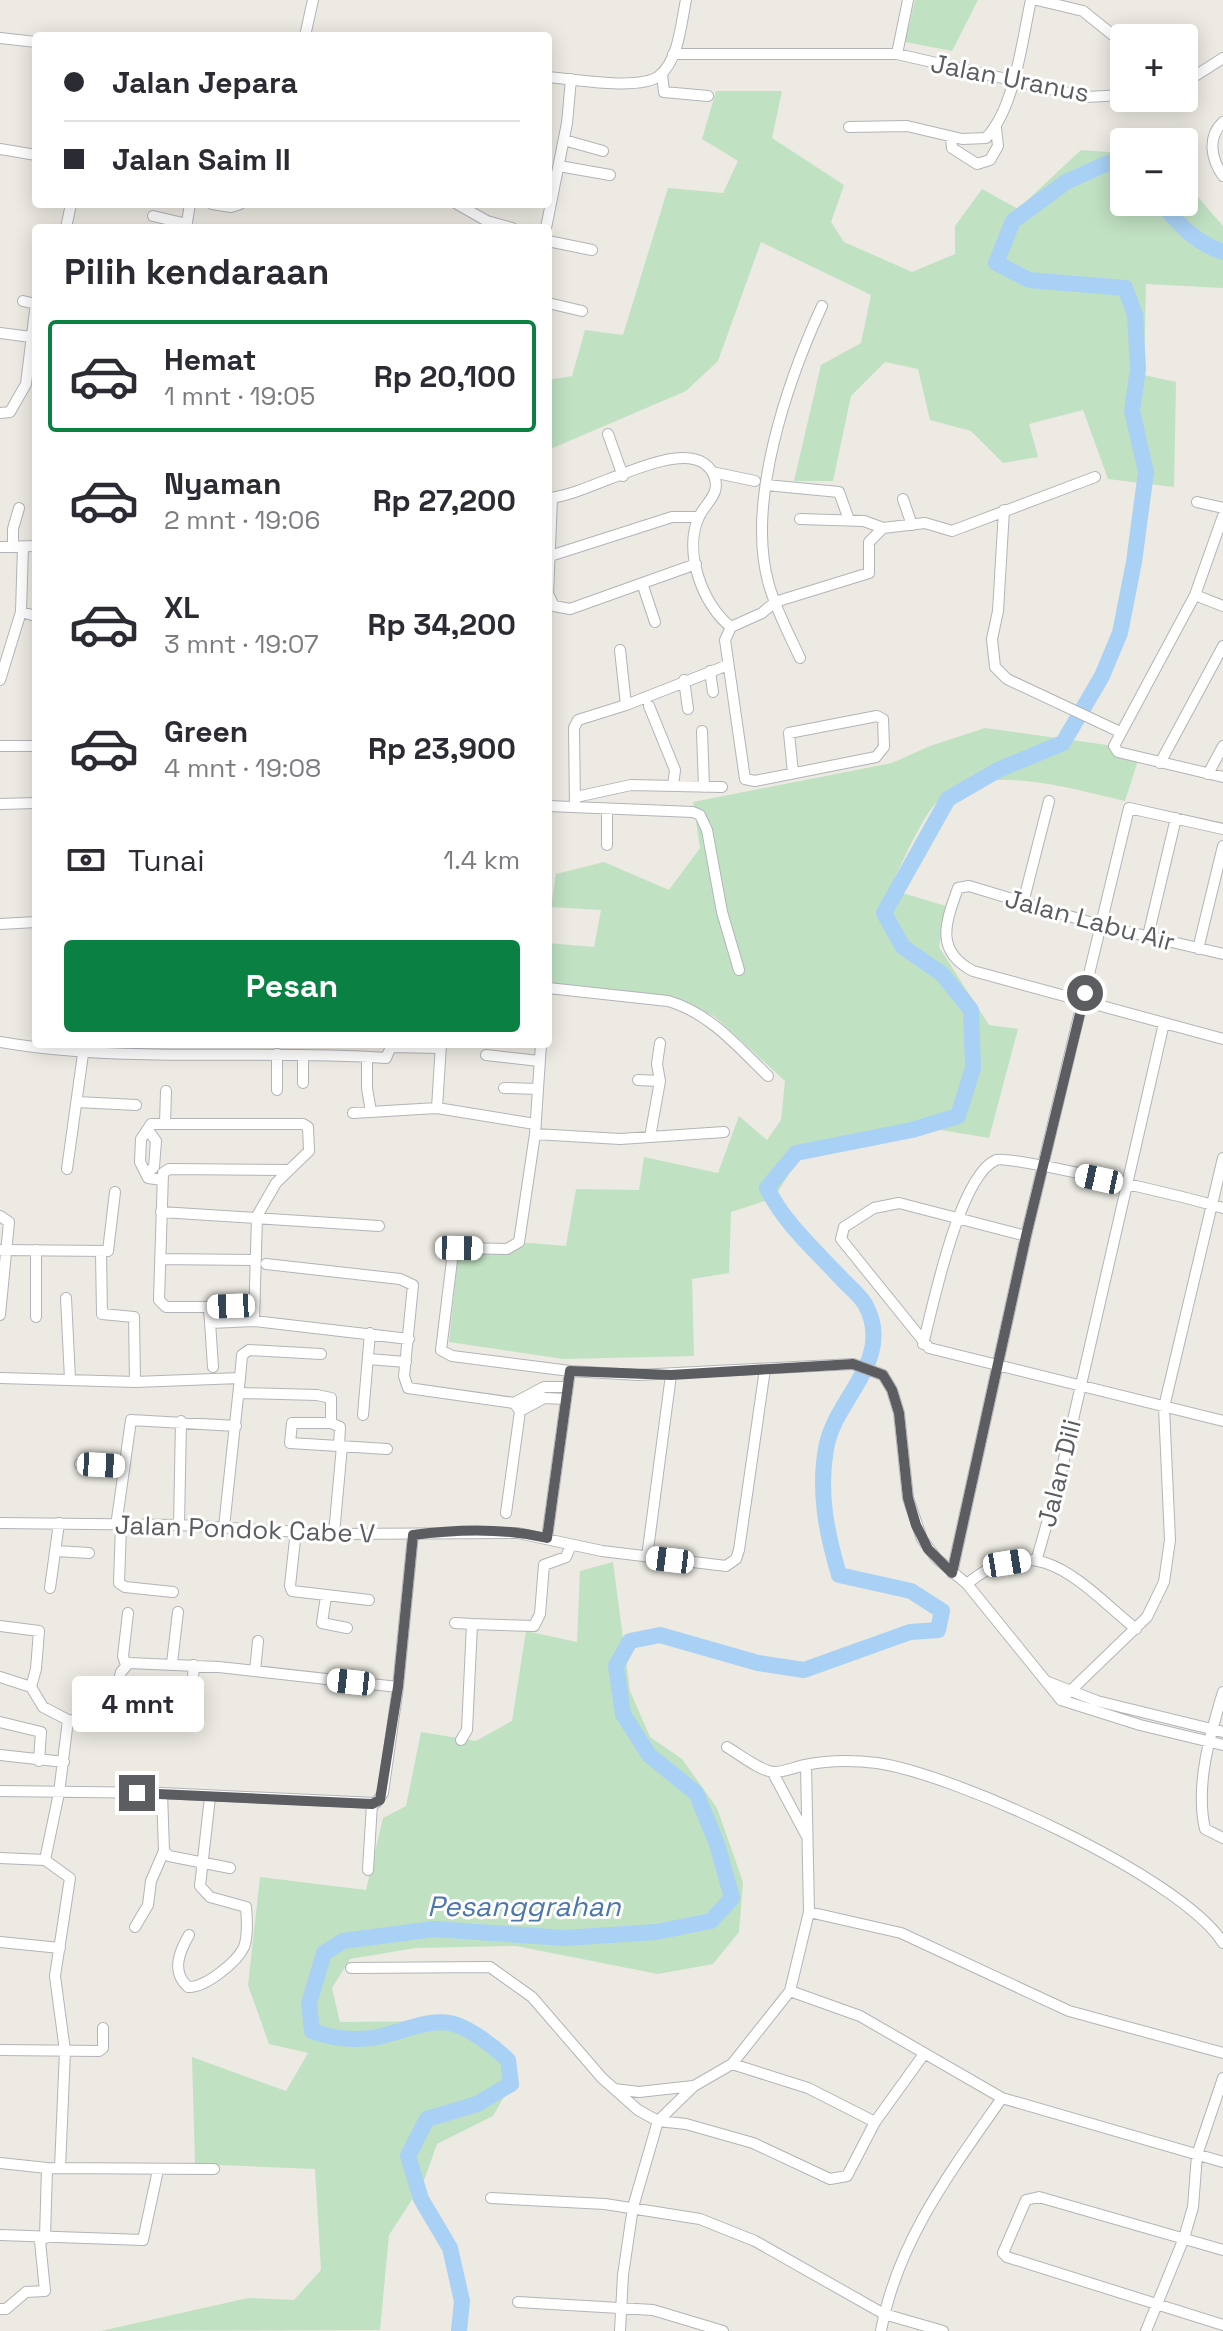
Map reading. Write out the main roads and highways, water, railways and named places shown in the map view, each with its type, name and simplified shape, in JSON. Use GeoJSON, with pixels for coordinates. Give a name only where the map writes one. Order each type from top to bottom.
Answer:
{"type":"FeatureCollection","features":[{"type":"Feature","properties":{"kind":"waterway","name":"Pesanggrahan"},"geometry":{"type":"LineString","coordinates":[[459,2331],[462,2301],[450,2248],[421,2199],[408,2156],[427,2119],[477,2104],[511,2084],[508,2060],[478,2036],[447,2023],[438,2022],[361,2039],[312,2031],[309,2003],[324,1953],[343,1941],[434,1929],[564,1938],[656,1932],[711,1921],[732,1898],[717,1844],[696,1793],[649,1755],[623,1714],[616,1666],[630,1641],[660,1635],[758,1663],[804,1670],[910,1632],[938,1630],[942,1611],[911,1591],[839,1575],[825,1513],[823,1481],[826,1449],[831,1430],[868,1361],[873,1343],[873,1324],[862,1300],[791,1224],[767,1188],[796,1153],[912,1130],[958,1116],[973,1068],[971,1010],[942,974],[903,947],[884,913],[948,799],[998,770],[1063,743],[1102,676],[1120,633],[1134,562],[1146,472],[1132,411],[1138,369],[1135,315],[1125,288],[1029,280],[996,263],[1013,221],[1066,182],[1110,164]]}},
{"type":"Feature","properties":{"kind":"waterway","name":"Pesanggrahan"},"geometry":{"type":"LineString","coordinates":[[1172,216],[1188,232],[1223,252]]}}]}
